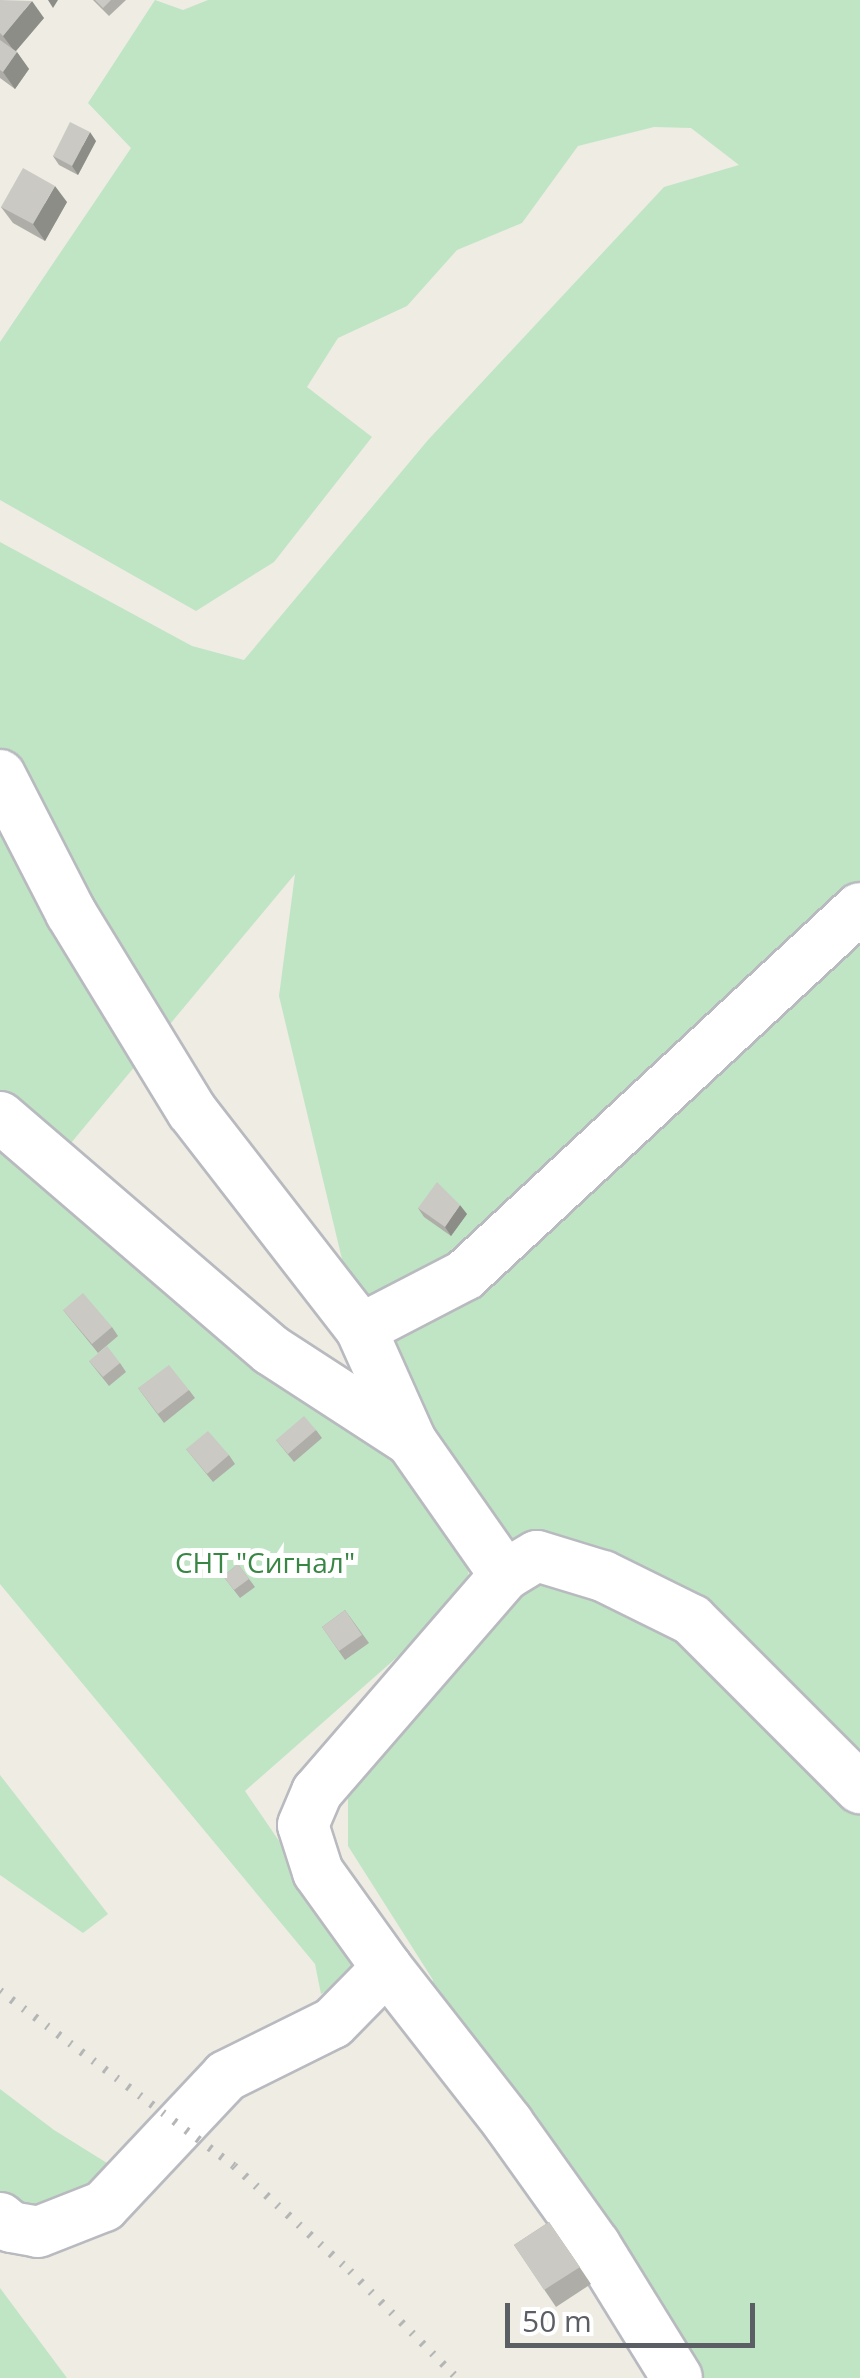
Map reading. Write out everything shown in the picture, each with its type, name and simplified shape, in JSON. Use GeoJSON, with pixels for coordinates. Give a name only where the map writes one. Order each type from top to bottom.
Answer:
{"type":"FeatureCollection","features":[{"type":"Feature","properties":{"kind":"street"},"geometry":{"type":"LineString","coordinates":[[0,775],[72,913],[192,1111],[361,1329],[411,1442],[505,1575]]}},
{"type":"Feature","properties":{"kind":"street"},"geometry":{"type":"LineString","coordinates":[[361,1329],[465,1275],[860,908]]}},
{"type":"Feature","properties":{"kind":"street"},"geometry":{"type":"LineString","coordinates":[[0,1117],[270,1350],[411,1442]]}},
{"type":"Feature","properties":{"kind":"street"},"geometry":{"type":"LineString","coordinates":[[678,2378],[595,2245],[318,1872],[303,1825],[316,1792],[505,1575],[537,1556],[603,1576],[692,1620],[860,1788]]}},
{"type":"Feature","properties":{"kind":"street"},"geometry":{"type":"LineString","coordinates":[[0,2218],[12,2227],[38,2232],[104,2206],[226,2076],[333,2024],[387,1968]]}},
{"type":"Feature","properties":{"kind":"green space"},"geometry":{"type":"Polygon","coordinates":[[[155,0],[183,10],[208,0],[860,0],[860,2378],[689,2378],[427,2000],[433,1980],[348,1846],[348,1779],[529,1577],[353,1305],[279,996],[295,874],[66,1149],[0,1093],[0,542],[192,646],[244,660],[428,440],[664,187],[739,165],[691,128],[654,127],[578,146],[522,223],[457,250],[407,306],[338,338],[307,387],[372,437],[274,562],[196,611],[0,500],[0,342],[131,148],[88,103],[155,0]]]}},
{"type":"Feature","properties":{"kind":"green space","name":"СНТ \"Сигнал\""},"geometry":{"type":"Polygon","coordinates":[[[0,1127],[395,1454],[466,1544],[470,1593],[245,1791],[367,1970],[321,1994],[315,1964],[0,1584],[0,1127]]]}},
{"type":"Feature","properties":{"kind":"green space"},"geometry":{"type":"Polygon","coordinates":[[[0,1775],[108,1914],[83,1933],[0,1875],[0,1775]]]}},
{"type":"Feature","properties":{"kind":"green space"},"geometry":{"type":"Polygon","coordinates":[[[0,2089],[54,2130],[115,2168],[48,2213],[0,2193],[0,2089]]]}},
{"type":"Feature","properties":{"kind":"green space"},"geometry":{"type":"Polygon","coordinates":[[[0,2288],[67,2378],[0,2378],[0,2288]]]}},
{"type":"Feature","properties":{"kind":"building"},"geometry":{"type":"Polygon","coordinates":[[[0,0],[32,1],[3,36],[0,33],[0,0]]]}},
{"type":"Feature","properties":{"kind":"building"},"geometry":{"type":"Polygon","coordinates":[[[95,0],[111,0],[103,8],[95,0]]]}},
{"type":"Feature","properties":{"kind":"building"},"geometry":{"type":"Polygon","coordinates":[[[0,40],[17,52],[3,72],[0,70],[0,40]]]}},
{"type":"Feature","properties":{"kind":"building"},"geometry":{"type":"Polygon","coordinates":[[[70,122],[90,132],[72,166],[53,156],[70,122]]]}},
{"type":"Feature","properties":{"kind":"building"},"geometry":{"type":"Polygon","coordinates":[[[23,168],[55,186],[33,224],[1,207],[23,168]]]}},
{"type":"Feature","properties":{"kind":"building"},"geometry":{"type":"Polygon","coordinates":[[[437,1182],[460,1205],[445,1227],[418,1208],[437,1182]]]}},
{"type":"Feature","properties":{"kind":"building"},"geometry":{"type":"Polygon","coordinates":[[[83,1293],[112,1327],[92,1344],[63,1310],[83,1293]]]}},
{"type":"Feature","properties":{"kind":"building"},"geometry":{"type":"Polygon","coordinates":[[[107,1346],[120,1363],[103,1377],[89,1361],[107,1346]]]}},
{"type":"Feature","properties":{"kind":"building"},"geometry":{"type":"Polygon","coordinates":[[[169,1365],[189,1390],[158,1414],[138,1388],[169,1365]]]}},
{"type":"Feature","properties":{"kind":"building"},"geometry":{"type":"Polygon","coordinates":[[[304,1416],[316,1430],[288,1454],[276,1440],[304,1416]]]}},
{"type":"Feature","properties":{"kind":"building"},"geometry":{"type":"Polygon","coordinates":[[[208,1431],[229,1455],[207,1474],[186,1449],[208,1431]]]}},
{"type":"Feature","properties":{"kind":"building"},"geometry":{"type":"Polygon","coordinates":[[[238,1564],[249,1579],[234,1590],[223,1576],[238,1564]]]}},
{"type":"Feature","properties":{"kind":"building"},"geometry":{"type":"Polygon","coordinates":[[[345,1610],[362,1635],[339,1651],[322,1627],[345,1610]]]}},
{"type":"Feature","properties":{"kind":"building"},"geometry":{"type":"Polygon","coordinates":[[[549,2222],[580,2267],[544,2290],[514,2245],[549,2222]]]}},
{"type":"Feature","properties":{"kind":"railway"},"geometry":{"type":"LineString","coordinates":[[0,1991],[234,2166],[350,2271],[457,2378]]}}]}
